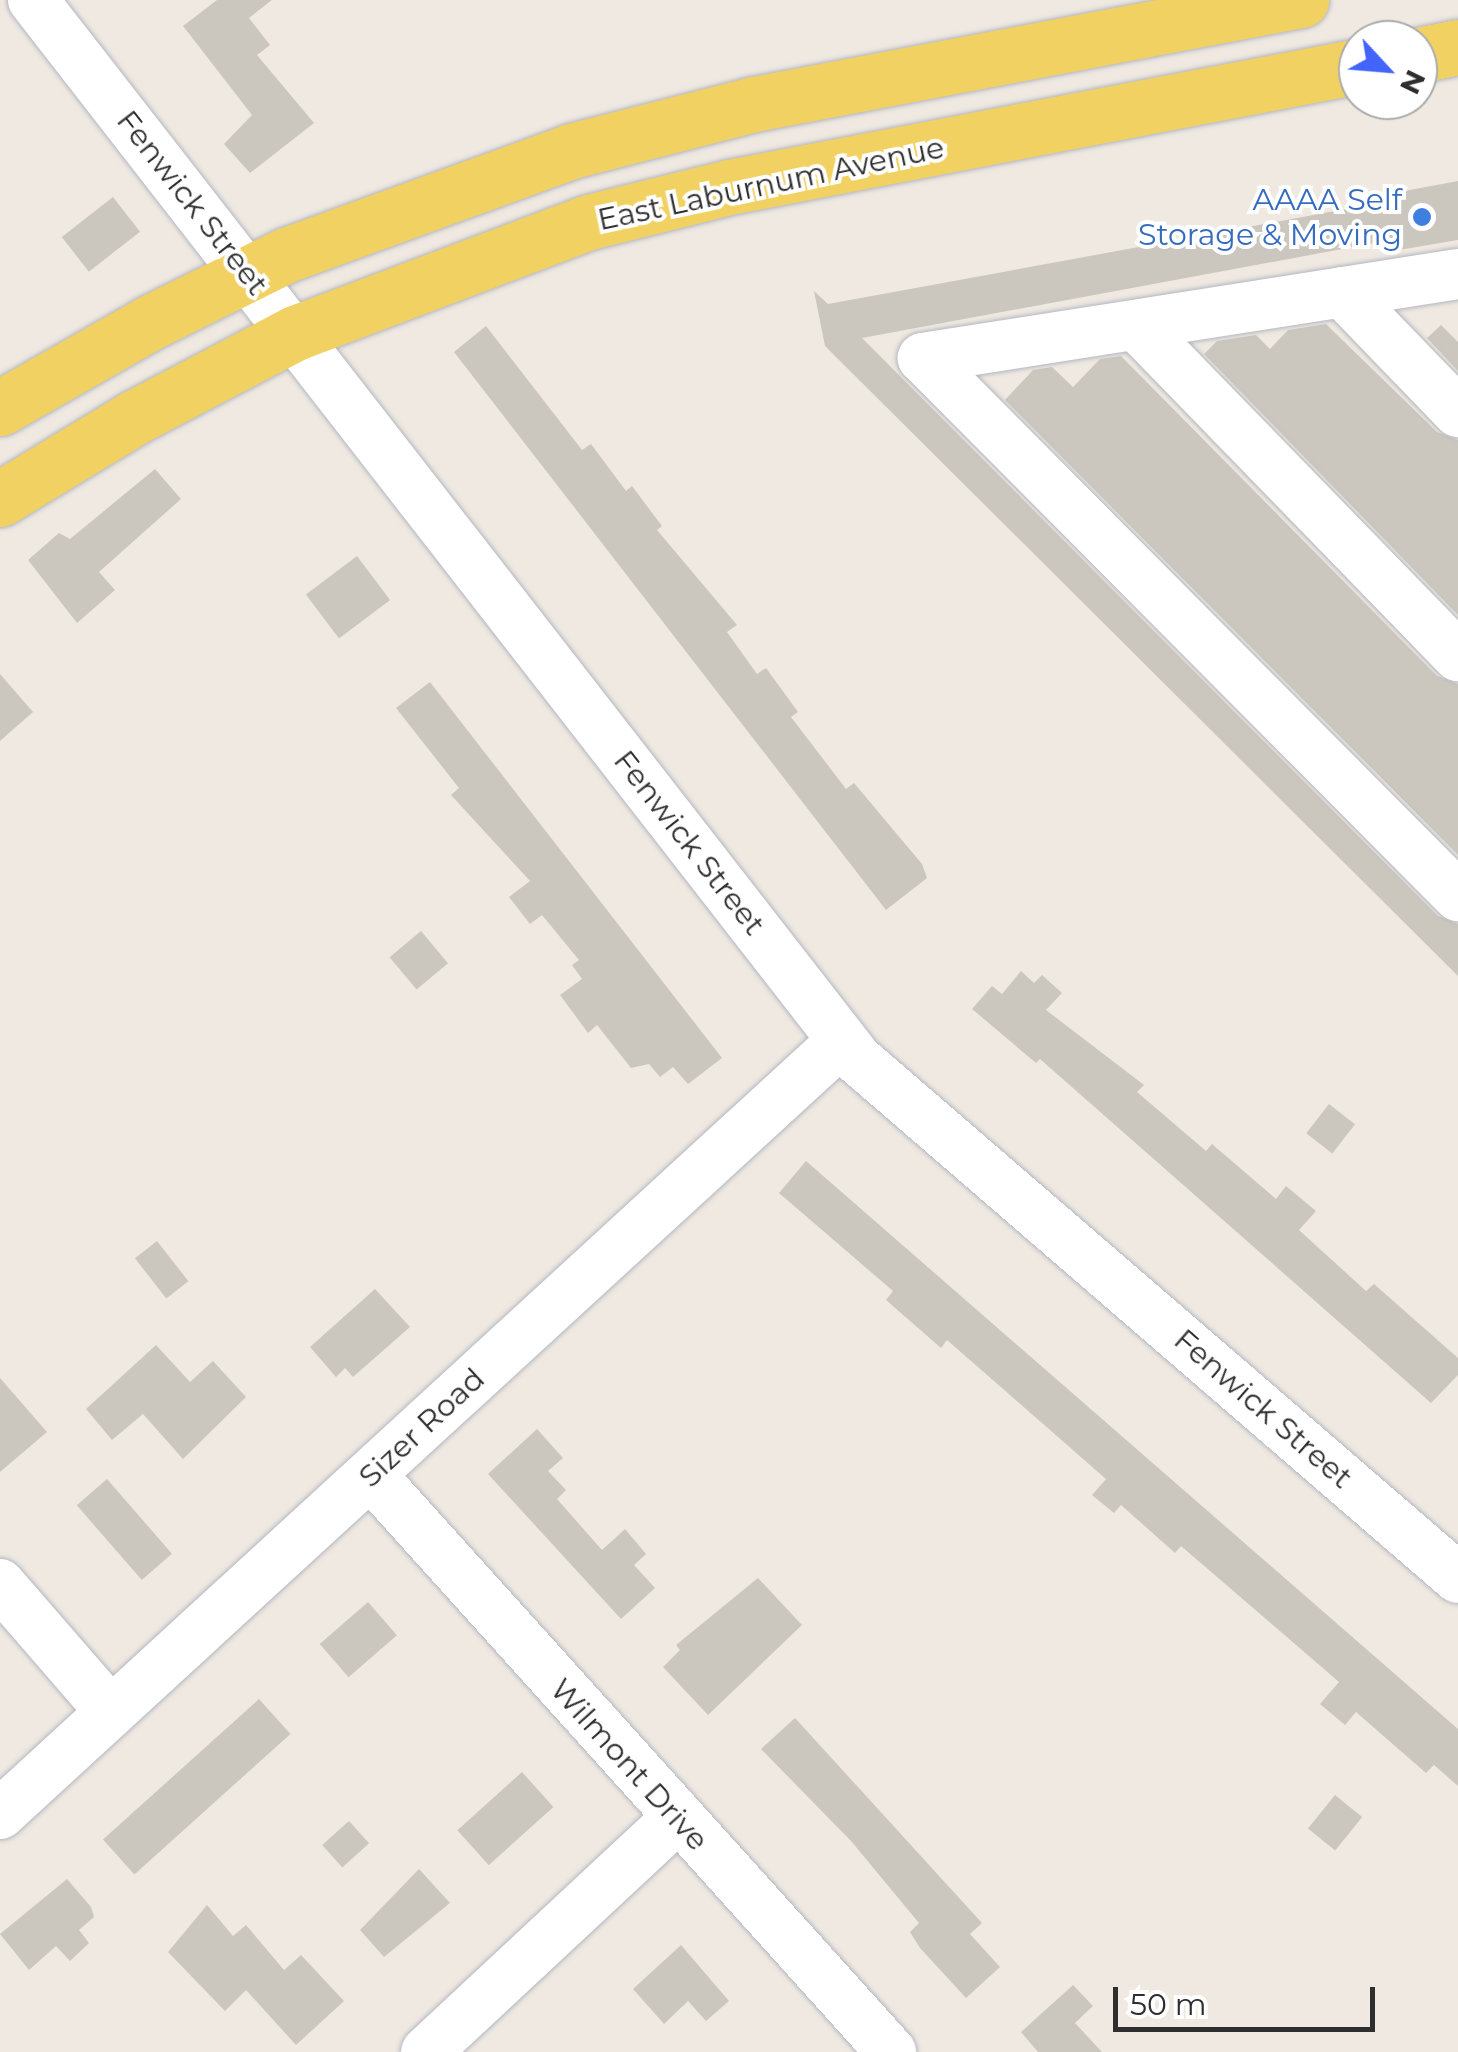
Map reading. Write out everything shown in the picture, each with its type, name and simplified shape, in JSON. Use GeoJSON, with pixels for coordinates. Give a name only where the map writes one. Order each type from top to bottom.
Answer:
{"type":"FeatureCollection","features":[{"type":"Feature","properties":{"kind":"main road"},"geometry":{"type":"LineString","coordinates":[[0,408],[248,272],[452,190],[693,118],[1301,0]]}},
{"type":"Feature","properties":{"kind":"main road","name":"East Laburnum Avenue"},"geometry":{"type":"LineString","coordinates":[[0,499],[134,417],[295,333],[451,269],[659,204],[1338,70]]}},
{"type":"Feature","properties":{"kind":"street","name":"Fenwick Street"},"geometry":{"type":"LineString","coordinates":[[55,8],[248,272],[842,1041],[1458,1578]]}},
{"type":"Feature","properties":{"kind":"street"},"geometry":{"type":"LineString","coordinates":[[1458,274],[923,358],[1458,896]]}},
{"type":"Feature","properties":{"kind":"street"},"geometry":{"type":"LineString","coordinates":[[1342,292],[1458,412]]}},
{"type":"Feature","properties":{"kind":"street"},"geometry":{"type":"LineString","coordinates":[[1136,325],[1458,656]]}},
{"type":"Feature","properties":{"kind":"street","name":"Sizer Road"},"geometry":{"type":"LineString","coordinates":[[0,1814],[842,1041]]}},
{"type":"Feature","properties":{"kind":"street","name":"Wilmont Drive"},"geometry":{"type":"LineString","coordinates":[[371,1475],[676,1819],[891,2052]]}},
{"type":"Feature","properties":{"kind":"street"},"geometry":{"type":"LineString","coordinates":[[0,1584],[111,1712]]}},
{"type":"Feature","properties":{"kind":"street"},"geometry":{"type":"LineString","coordinates":[[426,2052],[676,1819]]}},
{"type":"Feature","properties":{"kind":"building"},"geometry":{"type":"Polygon","coordinates":[[[217,0],[272,0],[249,18],[270,45],[257,55],[314,123],[250,173],[224,144],[252,115],[183,26],[217,0]]]}},
{"type":"Feature","properties":{"kind":"building"},"geometry":{"type":"Polygon","coordinates":[[[1458,181],[1458,240],[1393,251],[1391,240],[862,338],[1438,916],[1458,924],[1458,976],[825,346],[814,291],[828,304],[1384,202],[1383,195],[1458,181]]]}},
{"type":"Feature","properties":{"kind":"building"},"geometry":{"type":"Polygon","coordinates":[[[113,197],[140,232],[89,272],[62,237],[113,197]]]}},
{"type":"Feature","properties":{"kind":"building"},"geometry":{"type":"Polygon","coordinates":[[[1326,324],[1437,432],[1458,440],[1458,615],[1204,354],[1217,341],[1256,335],[1270,349],[1288,330],[1326,324]]]}},
{"type":"Feature","properties":{"kind":"building"},"geometry":{"type":"Polygon","coordinates":[[[1441,325],[1458,342],[1458,371],[1427,338],[1441,325]]]}},
{"type":"Feature","properties":{"kind":"building"},"geometry":{"type":"Polygon","coordinates":[[[486,326],[582,450],[591,444],[626,491],[632,486],[662,526],[657,530],[737,625],[727,632],[757,674],[766,668],[798,712],[791,717],[846,789],[854,783],[922,864],[927,878],[886,910],[454,352],[486,326]]]}},
{"type":"Feature","properties":{"kind":"building"},"geometry":{"type":"Polygon","coordinates":[[[1121,356],[1437,676],[1458,684],[1458,855],[1005,400],[1033,370],[1052,367],[1073,387],[1100,359],[1121,356]]]}},
{"type":"Feature","properties":{"kind":"building"},"geometry":{"type":"Polygon","coordinates":[[[155,469],[181,499],[99,572],[115,590],[77,623],[28,560],[59,533],[70,539],[155,469]]]}},
{"type":"Feature","properties":{"kind":"building"},"geometry":{"type":"Polygon","coordinates":[[[357,556],[390,600],[339,638],[306,595],[357,556]]]}},
{"type":"Feature","properties":{"kind":"building"},"geometry":{"type":"Polygon","coordinates":[[[0,674],[33,712],[0,741],[0,674]]]}},
{"type":"Feature","properties":{"kind":"building"},"geometry":{"type":"Polygon","coordinates":[[[430,682],[722,1058],[688,1084],[673,1067],[660,1077],[649,1064],[631,1068],[597,1025],[588,1033],[560,995],[582,979],[572,965],[579,960],[542,915],[530,924],[509,897],[530,881],[451,795],[459,788],[396,708],[430,682]]]}},
{"type":"Feature","properties":{"kind":"building"},"geometry":{"type":"Polygon","coordinates":[[[421,931],[448,963],[417,990],[390,957],[421,931]]]}},
{"type":"Feature","properties":{"kind":"building"},"geometry":{"type":"Polygon","coordinates":[[[1021,971],[1034,983],[1042,975],[1062,993],[1046,1010],[1144,1085],[1137,1092],[1206,1151],[1212,1144],[1276,1199],[1286,1186],[1316,1211],[1299,1230],[1366,1291],[1374,1284],[1458,1358],[1458,1375],[1431,1403],[1040,1059],[1036,1063],[972,1009],[992,986],[1002,994],[1021,971]]]}},
{"type":"Feature","properties":{"kind":"building"},"geometry":{"type":"Polygon","coordinates":[[[1329,1104],[1355,1124],[1332,1153],[1306,1133],[1329,1104]]]}},
{"type":"Feature","properties":{"kind":"building"},"geometry":{"type":"Polygon","coordinates":[[[806,1161],[1458,1729],[1458,1786],[1434,1765],[1426,1773],[1356,1712],[1345,1725],[1320,1704],[1339,1682],[1181,1546],[1175,1553],[1121,1505],[1114,1513],[1092,1495],[1106,1479],[947,1340],[941,1348],[886,1300],[893,1291],[779,1193],[806,1161]]]}},
{"type":"Feature","properties":{"kind":"building"},"geometry":{"type":"Polygon","coordinates":[[[157,1241],[188,1281],[166,1298],[135,1258],[157,1241]]]}},
{"type":"Feature","properties":{"kind":"building"},"geometry":{"type":"Polygon","coordinates":[[[375,1289],[410,1327],[353,1377],[345,1368],[336,1377],[310,1347],[375,1289]]]}},
{"type":"Feature","properties":{"kind":"building"},"geometry":{"type":"Polygon","coordinates":[[[156,1345],[190,1382],[213,1361],[246,1397],[183,1459],[143,1414],[112,1440],[86,1409],[156,1345]]]}},
{"type":"Feature","properties":{"kind":"building"},"geometry":{"type":"Polygon","coordinates":[[[0,1378],[47,1432],[0,1472],[0,1378]]]}},
{"type":"Feature","properties":{"kind":"building"},"geometry":{"type":"Polygon","coordinates":[[[537,1429],[563,1458],[548,1471],[566,1490],[557,1499],[602,1550],[625,1529],[646,1554],[634,1565],[655,1588],[621,1619],[488,1474],[537,1429]]]}},
{"type":"Feature","properties":{"kind":"building"},"geometry":{"type":"Polygon","coordinates":[[[107,1479],[172,1554],[142,1580],[77,1505],[107,1479]]]}},
{"type":"Feature","properties":{"kind":"building"},"geometry":{"type":"Polygon","coordinates":[[[758,1578],[802,1625],[708,1715],[663,1667],[680,1650],[676,1645],[758,1578]]]}},
{"type":"Feature","properties":{"kind":"building"},"geometry":{"type":"Polygon","coordinates":[[[368,1602],[397,1635],[349,1677],[320,1644],[368,1602]]]}},
{"type":"Feature","properties":{"kind":"building"},"geometry":{"type":"Polygon","coordinates":[[[259,1699],[290,1734],[134,1874],[103,1840],[259,1699]]]}},
{"type":"Feature","properties":{"kind":"building"},"geometry":{"type":"Polygon","coordinates":[[[795,1718],[982,1923],[970,1934],[1000,1967],[966,1998],[920,1948],[910,1932],[919,1923],[851,1841],[761,1749],[795,1718]]]}},
{"type":"Feature","properties":{"kind":"building"},"geometry":{"type":"Polygon","coordinates":[[[522,1772],[553,1807],[489,1865],[457,1830],[522,1772]]]}},
{"type":"Feature","properties":{"kind":"building"},"geometry":{"type":"Polygon","coordinates":[[[1335,1795],[1362,1817],[1335,1850],[1308,1828],[1335,1795]]]}},
{"type":"Feature","properties":{"kind":"building"},"geometry":{"type":"Polygon","coordinates":[[[349,1821],[369,1843],[342,1867],[322,1845],[349,1821]]]}},
{"type":"Feature","properties":{"kind":"building"},"geometry":{"type":"Polygon","coordinates":[[[419,1869],[450,1903],[384,1957],[360,1930],[419,1869]]]}},
{"type":"Feature","properties":{"kind":"building"},"geometry":{"type":"Polygon","coordinates":[[[67,1879],[91,1907],[94,1917],[79,1930],[89,1943],[70,1961],[56,1946],[29,1970],[0,1934],[67,1879]]]}},
{"type":"Feature","properties":{"kind":"building"},"geometry":{"type":"Polygon","coordinates":[[[207,1905],[233,1936],[246,1925],[284,1970],[301,1955],[344,2001],[296,2045],[246,1990],[225,2011],[168,1952],[207,1905]]]}},
{"type":"Feature","properties":{"kind":"building"},"geometry":{"type":"Polygon","coordinates":[[[681,1945],[729,2001],[706,2021],[688,2001],[664,2024],[633,1989],[681,1945]]]}},
{"type":"Feature","properties":{"kind":"building"},"geometry":{"type":"Polygon","coordinates":[[[1073,1985],[1093,2006],[1075,2023],[1102,2052],[1038,2052],[1021,2032],[1073,1985]]]}},
{"type":"Feature","properties":{"kind":"place","name":"AAAA Self Storage & Moving"},"geometry":{"type":"Point","coordinates":[1422,217]}}]}
